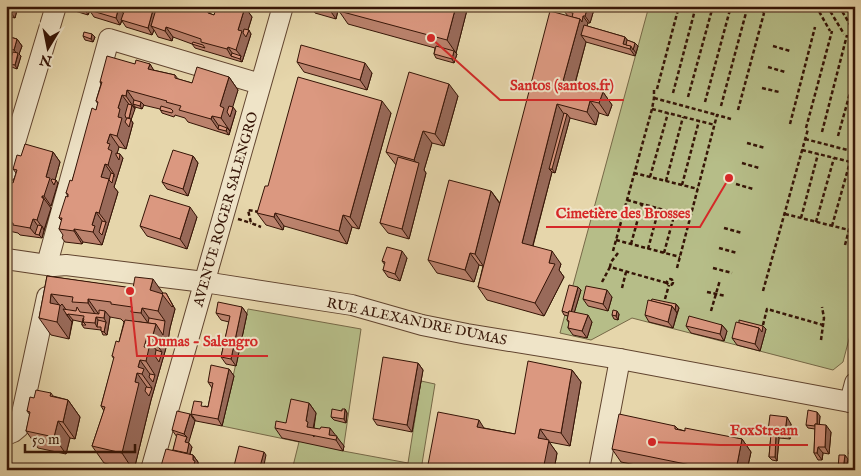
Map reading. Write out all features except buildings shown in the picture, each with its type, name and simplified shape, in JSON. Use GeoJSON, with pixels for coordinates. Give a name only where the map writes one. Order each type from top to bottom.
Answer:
{"type":"FeatureCollection","features":[{"type":"Feature","properties":{"kind":"street"},"geometry":{"type":"LineString","coordinates":[[6,172],[56,6]]}},
{"type":"Feature","properties":{"kind":"street","name":"AVENUE ROGER SALENGRO"},"geometry":{"type":"LineString","coordinates":[[151,470],[283,6]]}},
{"type":"Feature","properties":{"kind":"street"},"geometry":{"type":"LineString","coordinates":[[6,435],[18,427],[50,265],[109,39],[260,84]]}},
{"type":"Feature","properties":{"kind":"street","name":"RUE ALEXANDRE DUMAS"},"geometry":{"type":"LineString","coordinates":[[6,259],[204,282],[352,305],[422,325],[467,334],[620,359],[852,403]]}},
{"type":"Feature","properties":{"kind":"street"},"geometry":{"type":"LineString","coordinates":[[599,470],[620,359]]}},
{"type":"Feature","properties":{"kind":"street"},"geometry":{"type":"LineString","coordinates":[[852,403],[855,382]]}},
{"type":"Feature","properties":{"kind":"path"},"geometry":{"type":"LineString","coordinates":[[613,252],[678,6]]}},
{"type":"Feature","properties":{"kind":"path"},"geometry":{"type":"LineString","coordinates":[[673,93],[696,6]]}},
{"type":"Feature","properties":{"kind":"path"},"geometry":{"type":"LineString","coordinates":[[688,97],[713,6]]}},
{"type":"Feature","properties":{"kind":"path"},"geometry":{"type":"LineString","coordinates":[[705,102],[731,6]]}},
{"type":"Feature","properties":{"kind":"path"},"geometry":{"type":"LineString","coordinates":[[753,6],[755,11]]}},
{"type":"Feature","properties":{"kind":"path"},"geometry":{"type":"LineString","coordinates":[[763,291],[802,150],[831,31],[816,6]]}},
{"type":"Feature","properties":{"kind":"path"},"geometry":{"type":"LineString","coordinates":[[822,132],[846,35],[827,6]]}},
{"type":"Feature","properties":{"kind":"path"},"geometry":{"type":"LineString","coordinates":[[839,6],[855,34]]}},
{"type":"Feature","properties":{"kind":"path"},"geometry":{"type":"LineString","coordinates":[[852,6],[855,11]]}},
{"type":"Feature","properties":{"kind":"path"},"geometry":{"type":"LineString","coordinates":[[738,110],[764,7]]}},
{"type":"Feature","properties":{"kind":"path"},"geometry":{"type":"LineString","coordinates":[[721,106],[747,9]]}},
{"type":"Feature","properties":{"kind":"path"},"geometry":{"type":"LineString","coordinates":[[790,124],[815,27]]}},
{"type":"Feature","properties":{"kind":"path"},"geometry":{"type":"LineString","coordinates":[[773,46],[790,51]]}},
{"type":"Feature","properties":{"kind":"path"},"geometry":{"type":"LineString","coordinates":[[768,67],[785,72]]}},
{"type":"Feature","properties":{"kind":"path"},"geometry":{"type":"LineString","coordinates":[[838,136],[855,75]]}},
{"type":"Feature","properties":{"kind":"path"},"geometry":{"type":"LineString","coordinates":[[762,88],[779,92]]}},
{"type":"Feature","properties":{"kind":"path"},"geometry":{"type":"LineString","coordinates":[[654,98],[731,119]]}},
{"type":"Feature","properties":{"kind":"path"},"geometry":{"type":"LineString","coordinates":[[652,109],[714,125]]}},
{"type":"Feature","properties":{"kind":"path"},"geometry":{"type":"LineString","coordinates":[[650,177],[668,113]]}},
{"type":"Feature","properties":{"kind":"path"},"geometry":{"type":"LineString","coordinates":[[677,268],[717,115]]}},
{"type":"Feature","properties":{"kind":"path"},"geometry":{"type":"LineString","coordinates":[[666,181],[683,117]]}},
{"type":"Feature","properties":{"kind":"path"},"geometry":{"type":"LineString","coordinates":[[682,185],[699,121]]}},
{"type":"Feature","properties":{"kind":"path"},"geometry":{"type":"LineString","coordinates":[[805,138],[855,152]]}},
{"type":"Feature","properties":{"kind":"path"},"geometry":{"type":"LineString","coordinates":[[747,143],[765,148]]}},
{"type":"Feature","properties":{"kind":"path"},"geometry":{"type":"LineString","coordinates":[[802,150],[855,163]]}},
{"type":"Feature","properties":{"kind":"path"},"geometry":{"type":"LineString","coordinates":[[801,218],[818,154]]}},
{"type":"Feature","properties":{"kind":"path"},"geometry":{"type":"LineString","coordinates":[[816,222],[834,158]]}},
{"type":"Feature","properties":{"kind":"path"},"geometry":{"type":"LineString","coordinates":[[832,226],[850,162]]}},
{"type":"Feature","properties":{"kind":"path"},"geometry":{"type":"LineString","coordinates":[[742,163],[759,168]]}},
{"type":"Feature","properties":{"kind":"path"},"geometry":{"type":"LineString","coordinates":[[634,173],[698,189]]}},
{"type":"Feature","properties":{"kind":"path"},"geometry":{"type":"LineString","coordinates":[[736,184],[753,189]]}},
{"type":"Feature","properties":{"kind":"path"},"geometry":{"type":"LineString","coordinates":[[627,200],[691,217]]}},
{"type":"Feature","properties":{"kind":"path"},"geometry":{"type":"LineString","coordinates":[[631,244],[642,204]]}},
{"type":"Feature","properties":{"kind":"path"},"geometry":{"type":"LineString","coordinates":[[845,245],[855,207]]}},
{"type":"Feature","properties":{"kind":"path"},"geometry":{"type":"LineString","coordinates":[[648,249],[659,208]]}},
{"type":"Feature","properties":{"kind":"path"},"geometry":{"type":"LineString","coordinates":[[260,212],[248,210],[251,223],[261,226]]}},
{"type":"Feature","properties":{"kind":"path"},"geometry":{"type":"LineString","coordinates":[[664,253],[674,212]]}},
{"type":"Feature","properties":{"kind":"path"},"geometry":{"type":"LineString","coordinates":[[785,214],[849,230]]}},
{"type":"Feature","properties":{"kind":"path"},"geometry":{"type":"LineString","coordinates":[[724,228],[742,233]]}},
{"type":"Feature","properties":{"kind":"path"},"geometry":{"type":"LineString","coordinates":[[616,240],[680,257]]}},
{"type":"Feature","properties":{"kind":"path"},"geometry":{"type":"LineString","coordinates":[[719,248],[737,253]]}},
{"type":"Feature","properties":{"kind":"path"},"geometry":{"type":"LineString","coordinates":[[602,282],[611,262],[618,253]]}},
{"type":"Feature","properties":{"kind":"path"},"geometry":{"type":"LineString","coordinates":[[610,267],[668,284],[665,299]]}},
{"type":"Feature","properties":{"kind":"path"},"geometry":{"type":"LineString","coordinates":[[713,268],[732,273]]}},
{"type":"Feature","properties":{"kind":"path"},"geometry":{"type":"LineString","coordinates":[[622,288],[626,272]]}},
{"type":"Feature","properties":{"kind":"path"},"geometry":{"type":"LineString","coordinates":[[711,311],[720,280]]}},
{"type":"Feature","properties":{"kind":"path"},"geometry":{"type":"LineString","coordinates":[[707,292],[726,296]]}},
{"type":"Feature","properties":{"kind":"path"},"geometry":{"type":"LineString","coordinates":[[821,340],[824,318],[822,307]]}},
{"type":"Feature","properties":{"kind":"path"},"geometry":{"type":"LineString","coordinates":[[763,325],[767,309],[823,325]]}},
{"type":"Feature","properties":{"kind":"green space"},"geometry":{"type":"Polygon","coordinates":[[[649,6],[855,6],[855,316],[843,362],[833,370],[632,318],[591,340],[560,333],[649,6]]]}},
{"type":"Feature","properties":{"kind":"green space"},"geometry":{"type":"Polygon","coordinates":[[[248,309],[361,329],[343,451],[408,463],[421,381],[435,384],[421,470],[292,470],[299,442],[222,426],[248,309]]]}},
{"type":"Feature","properties":{"kind":"place","name":"Santos (santos.fr)"},"geometry":{"type":"Point","coordinates":[431,38]}},
{"type":"Feature","properties":{"kind":"place","name":"Cimetière des Brosses"},"geometry":{"type":"Point","coordinates":[729,178]}},
{"type":"Feature","properties":{"kind":"place","name":"Dumas - Salengro"},"geometry":{"type":"Point","coordinates":[130,291]}},
{"type":"Feature","properties":{"kind":"place","name":"FoxStream"},"geometry":{"type":"Point","coordinates":[652,442]}}]}
